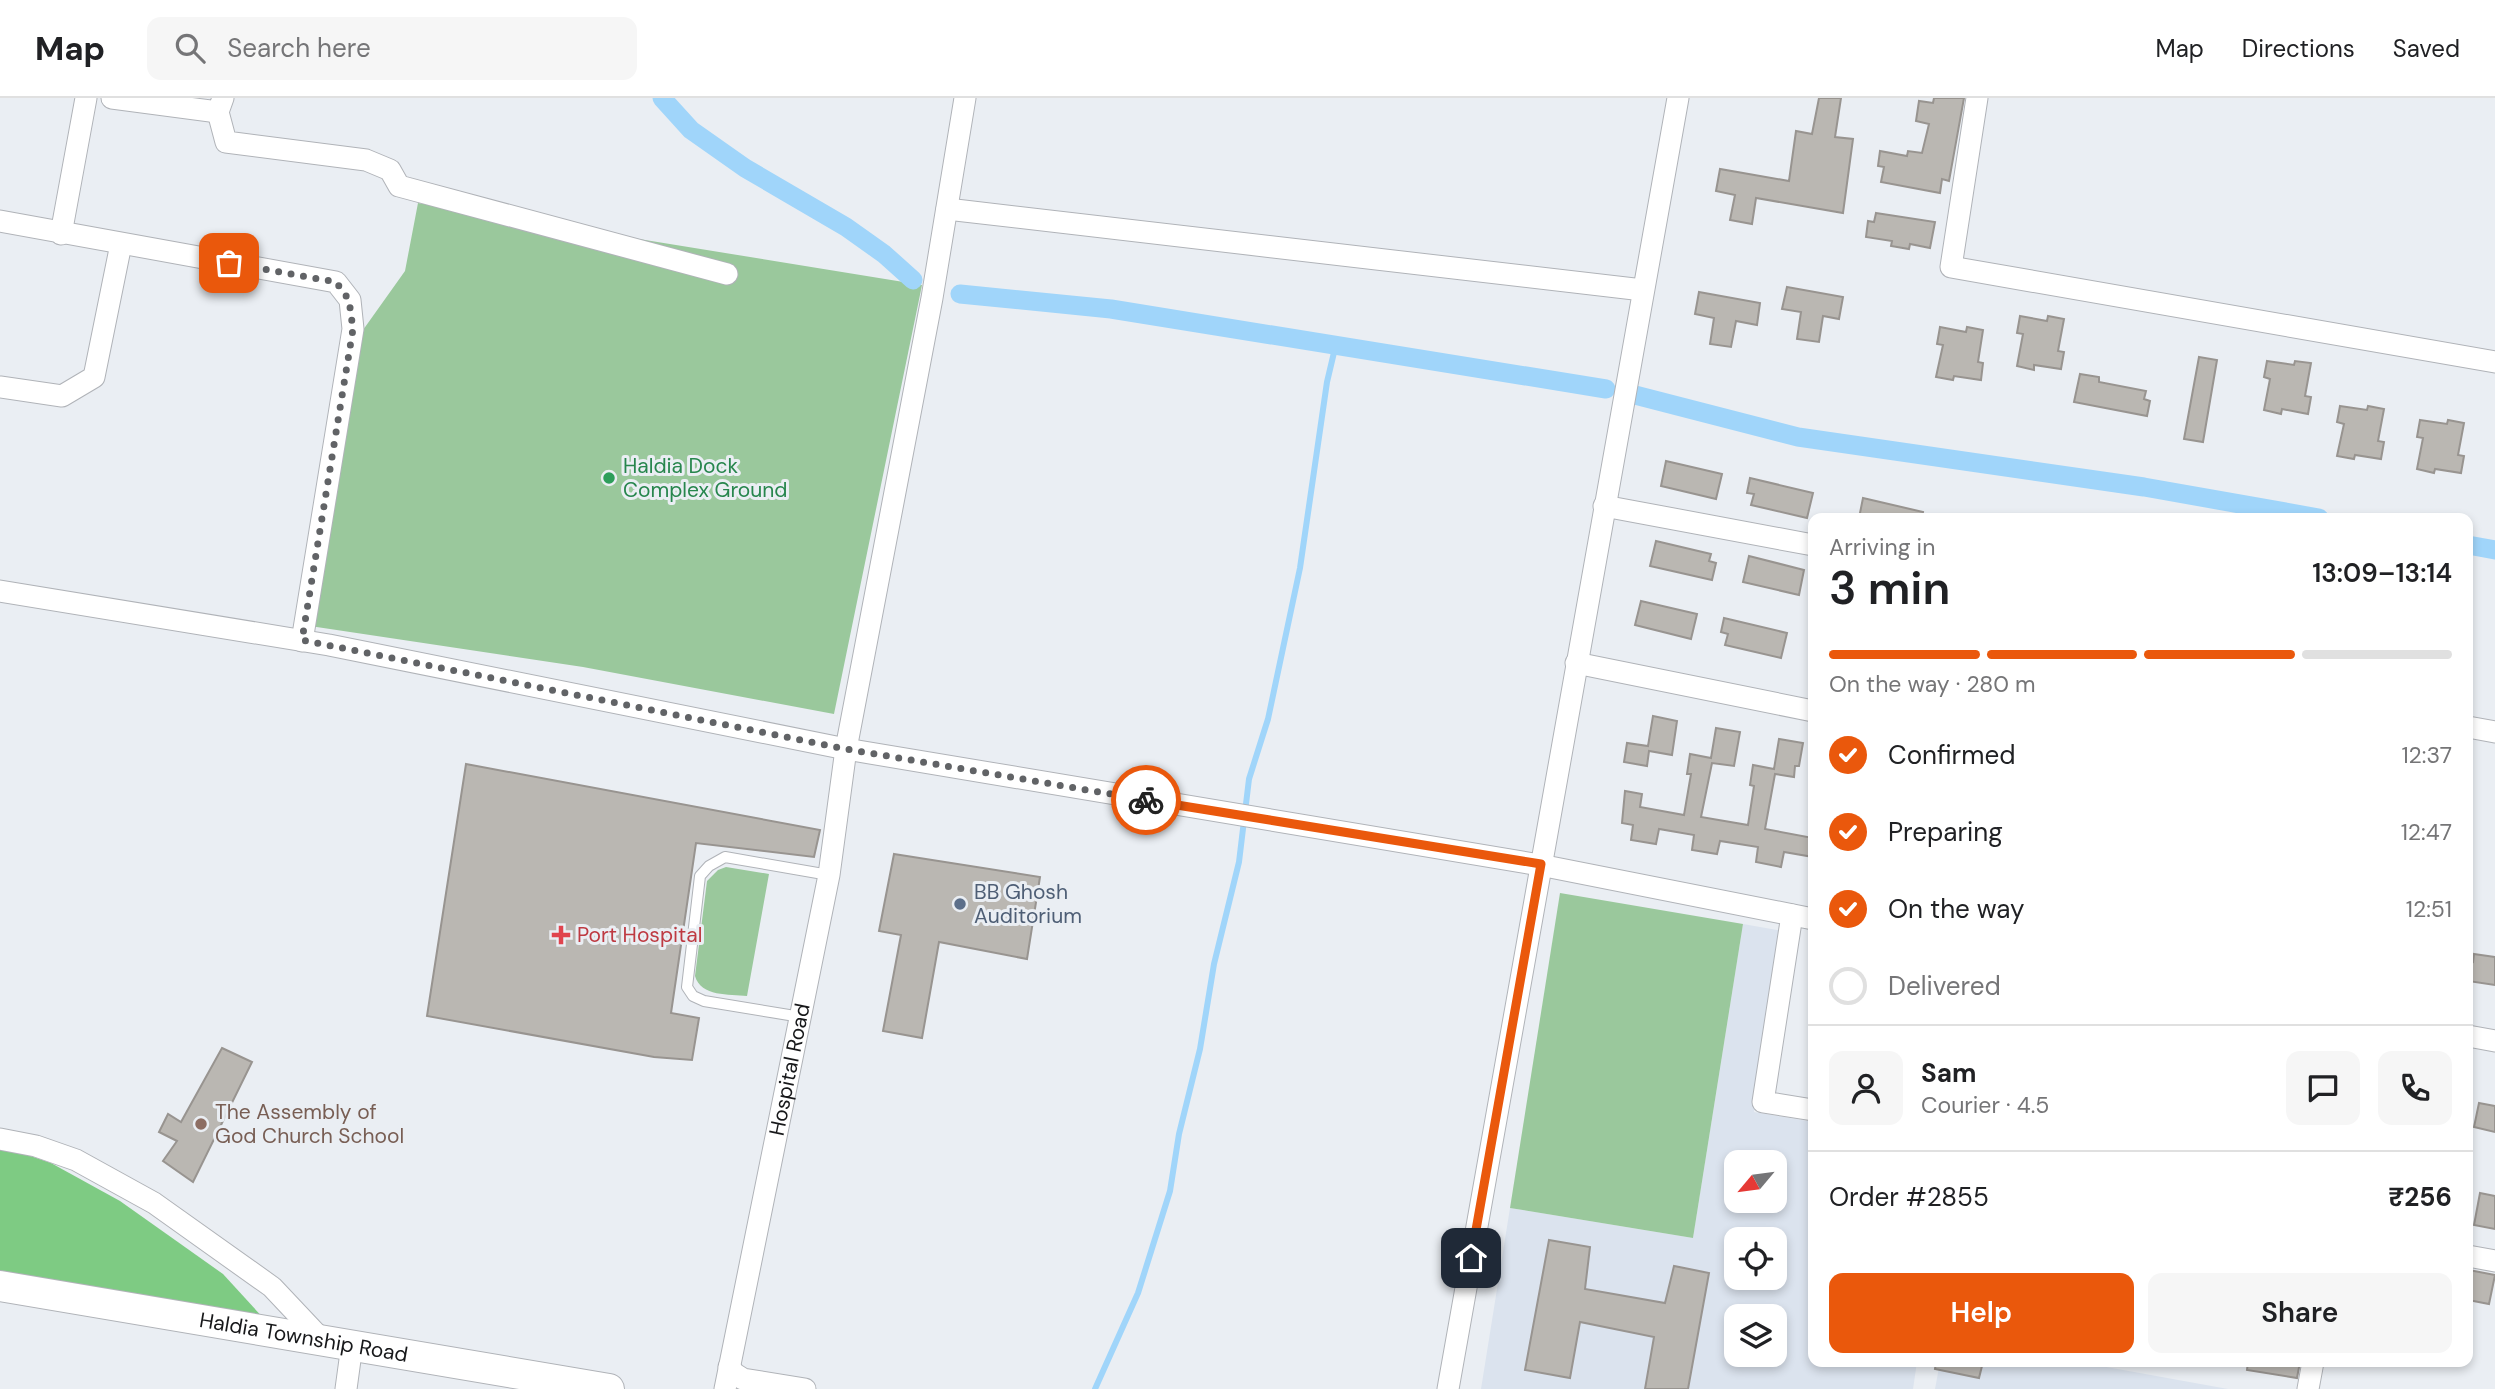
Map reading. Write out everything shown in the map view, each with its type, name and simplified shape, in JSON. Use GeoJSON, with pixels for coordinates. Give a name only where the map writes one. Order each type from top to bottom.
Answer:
{"type":"FeatureCollection","features":[{"type":"Feature","properties":{"kind":"main road","name":"Haldia Township Road"},"geometry":{"type":"LineString","coordinates":[[0,1286],[609,1389]]}},
{"type":"Feature","properties":{"kind":"street"},"geometry":{"type":"LineString","coordinates":[[61,234],[86,98]]}},
{"type":"Feature","properties":{"kind":"street"},"geometry":{"type":"LineString","coordinates":[[112,98],[220,105],[226,142],[366,160],[390,170],[399,186],[727,274]]}},
{"type":"Feature","properties":{"kind":"street","name":"Hospital Road"},"geometry":{"type":"LineString","coordinates":[[725,1389],[829,875],[846,749],[947,209],[965,98]]}},
{"type":"Feature","properties":{"kind":"street"},"geometry":{"type":"LineString","coordinates":[[1448,1389],[1678,98]]}},
{"type":"Feature","properties":{"kind":"street"},"geometry":{"type":"LineString","coordinates":[[1977,98],[1951,267],[2495,362]]}},
{"type":"Feature","properties":{"kind":"street"},"geometry":{"type":"LineString","coordinates":[[947,209],[1643,290]]}},
{"type":"Feature","properties":{"kind":"street"},"geometry":{"type":"LineString","coordinates":[[0,222],[336,282],[349,300],[353,329],[302,640]]}},
{"type":"Feature","properties":{"kind":"street"},"geometry":{"type":"LineString","coordinates":[[0,387],[62,396],[94,377],[121,244]]}},
{"type":"Feature","properties":{"kind":"street"},"geometry":{"type":"LineString","coordinates":[[1604,506],[1808,544]]}},
{"type":"Feature","properties":{"kind":"street"},"geometry":{"type":"LineString","coordinates":[[0,591],[302,640],[846,749],[1541,864],[1803,917],[1763,1102],[1808,1109]]}},
{"type":"Feature","properties":{"kind":"street"},"geometry":{"type":"LineString","coordinates":[[1576,663],[1808,710]]}},
{"type":"Feature","properties":{"kind":"street"},"geometry":{"type":"LineString","coordinates":[[2473,728],[2495,732]]}},
{"type":"Feature","properties":{"kind":"street"},"geometry":{"type":"LineString","coordinates":[[2473,1037],[2495,1041]]}},
{"type":"Feature","properties":{"kind":"street"},"geometry":{"type":"LineString","coordinates":[[0,1139],[36,1146],[76,1160],[154,1203],[272,1286],[322,1340]]}},
{"type":"Feature","properties":{"kind":"street"},"geometry":{"type":"LineString","coordinates":[[2473,1256],[2495,1261]]}},
{"type":"Feature","properties":{"kind":"street"},"geometry":{"type":"LineString","coordinates":[[346,1389],[352,1345]]}},
{"type":"Feature","properties":{"kind":"street"},"geometry":{"type":"LineString","coordinates":[[729,1367],[743,1379],[805,1389]]}},
{"type":"Feature","properties":{"kind":"street"},"geometry":{"type":"LineString","coordinates":[[2308,1389],[2313,1367]]}},
{"type":"Feature","properties":{"kind":"lane"},"geometry":{"type":"LineString","coordinates":[[801,1017],[704,1001],[693,996],[687,987],[700,876],[709,866],[725,857],[829,875]]}},
{"type":"Feature","properties":{"kind":"shaded area"},"geometry":{"type":"Polygon","coordinates":[[[1743,924],[1783,931],[1754,1112],[1808,1121],[1808,1367],[1916,1367],[1913,1389],[1481,1389],[1510,1208],[1693,1238],[1743,924]]]}},
{"type":"Feature","properties":{"kind":"shaded area"},"geometry":{"type":"Polygon","coordinates":[[[1939,1367],[2107,1367],[2228,1389],[1935,1389],[1939,1367]]]}},
{"type":"Feature","properties":{"kind":"green space","name":"Haldia Dock Complex Ground"},"geometry":{"type":"Polygon","coordinates":[[[418,203],[922,285],[834,714],[583,667],[310,626],[363,330],[405,271],[418,203]]]}},
{"type":"Feature","properties":{"kind":"green space"},"geometry":{"type":"Polygon","coordinates":[[[726,867],[769,874],[747,996],[709,991],[698,983],[695,976],[707,881],[718,870],[726,867]]]}},
{"type":"Feature","properties":{"kind":"green space"},"geometry":{"type":"Polygon","coordinates":[[[1560,893],[1743,924],[1693,1238],[1510,1208],[1560,893]]]}},
{"type":"Feature","properties":{"kind":"green space"},"geometry":{"type":"Polygon","coordinates":[[[0,1148],[51,1163],[120,1201],[223,1274],[266,1321],[0,1276],[0,1148]]]}},
{"type":"Feature","properties":{"kind":"building"},"geometry":{"type":"Polygon","coordinates":[[[1819,98],[1841,98],[1835,137],[1853,139],[1843,213],[1756,198],[1752,224],[1730,220],[1735,195],[1716,191],[1720,169],[1789,181],[1796,131],[1812,134],[1819,98]]]}},
{"type":"Feature","properties":{"kind":"building"},"geometry":{"type":"Polygon","coordinates":[[[1934,98],[1964,98],[1949,181],[1942,179],[1940,193],[1881,182],[1884,167],[1878,166],[1880,151],[1907,156],[1908,151],[1922,153],[1929,124],[1916,121],[1919,101],[1933,103],[1934,98]]]}},
{"type":"Feature","properties":{"kind":"building"},"geometry":{"type":"Polygon","coordinates":[[[1876,213],[1935,222],[1930,248],[1910,244],[1909,249],[1891,246],[1892,241],[1866,237],[1868,221],[1874,222],[1876,213]]]}},
{"type":"Feature","properties":{"kind":"building"},"geometry":{"type":"Polygon","coordinates":[[[1787,287],[1843,297],[1839,319],[1823,316],[1819,342],[1797,339],[1801,312],[1782,309],[1787,287]]]}},
{"type":"Feature","properties":{"kind":"building"},"geometry":{"type":"Polygon","coordinates":[[[1699,292],[1760,303],[1757,325],[1736,321],[1731,347],[1710,344],[1714,318],[1695,314],[1699,292]]]}},
{"type":"Feature","properties":{"kind":"building"},"geometry":{"type":"Polygon","coordinates":[[[2020,316],[2047,321],[2048,316],[2064,319],[2058,351],[2064,352],[2061,369],[2034,365],[2034,370],[2017,366],[2023,334],[2017,333],[2020,316]]]}},
{"type":"Feature","properties":{"kind":"building"},"geometry":{"type":"Polygon","coordinates":[[[1940,327],[1966,332],[1967,327],[1983,330],[1978,362],[1983,363],[1981,380],[1954,376],[1953,380],[1936,377],[1943,345],[1937,344],[1940,327]]]}},
{"type":"Feature","properties":{"kind":"building"},"geometry":{"type":"Polygon","coordinates":[[[2199,357],[2217,360],[2203,442],[2184,439],[2199,357]]]}},
{"type":"Feature","properties":{"kind":"building"},"geometry":{"type":"Polygon","coordinates":[[[2267,361],[2294,365],[2295,361],[2311,363],[2305,396],[2311,397],[2308,414],[2282,409],[2281,414],[2264,410],[2270,379],[2264,377],[2267,361]]]}},
{"type":"Feature","properties":{"kind":"building"},"geometry":{"type":"Polygon","coordinates":[[[2080,374],[2099,377],[2099,382],[2146,391],[2144,399],[2150,401],[2147,416],[2074,402],[2080,374]]]}},
{"type":"Feature","properties":{"kind":"building"},"geometry":{"type":"Polygon","coordinates":[[[2340,406],[2367,410],[2368,406],[2384,409],[2378,441],[2384,442],[2381,459],[2355,455],[2354,459],[2337,456],[2344,424],[2337,422],[2340,406]]]}},
{"type":"Feature","properties":{"kind":"building"},"geometry":{"type":"Polygon","coordinates":[[[2420,420],[2447,424],[2448,420],[2464,423],[2458,455],[2464,456],[2461,473],[2435,469],[2434,473],[2417,469],[2423,438],[2417,437],[2420,420]]]}},
{"type":"Feature","properties":{"kind":"building"},"geometry":{"type":"Polygon","coordinates":[[[1666,461],[1722,474],[1716,499],[1661,486],[1666,461]]]}},
{"type":"Feature","properties":{"kind":"building"},"geometry":{"type":"Polygon","coordinates":[[[1750,478],[1813,493],[1807,518],[1751,505],[1754,494],[1747,493],[1750,478]]]}},
{"type":"Feature","properties":{"kind":"building"},"geometry":{"type":"Polygon","coordinates":[[[1863,498],[1923,512],[1923,513],[1860,513],[1863,498]]]}},
{"type":"Feature","properties":{"kind":"building"},"geometry":{"type":"Polygon","coordinates":[[[1656,541],[1711,554],[1709,561],[1716,563],[1712,580],[1650,566],[1656,541]]]}},
{"type":"Feature","properties":{"kind":"building"},"geometry":{"type":"Polygon","coordinates":[[[1749,556],[1804,570],[1799,595],[1743,582],[1749,556]]]}},
{"type":"Feature","properties":{"kind":"building"},"geometry":{"type":"Polygon","coordinates":[[[1641,601],[1697,614],[1691,639],[1635,625],[1641,601]]]}},
{"type":"Feature","properties":{"kind":"building"},"geometry":{"type":"Polygon","coordinates":[[[1724,618],[1787,633],[1781,658],[1725,645],[1728,634],[1721,632],[1724,618]]]}},
{"type":"Feature","properties":{"kind":"building"},"geometry":{"type":"Polygon","coordinates":[[[1653,716],[1677,721],[1672,755],[1649,751],[1647,766],[1624,762],[1627,743],[1648,746],[1653,716]]]}},
{"type":"Feature","properties":{"kind":"building"},"geometry":{"type":"Polygon","coordinates":[[[1716,728],[1740,732],[1734,766],[1712,763],[1701,817],[1748,825],[1754,786],[1750,785],[1753,765],[1774,769],[1779,739],[1803,743],[1794,777],[1775,774],[1765,829],[1808,837],[1808,856],[1784,852],[1781,867],[1756,862],[1758,847],[1720,841],[1717,854],[1692,850],[1694,835],[1659,829],[1656,844],[1631,840],[1633,825],[1622,823],[1625,791],[1642,794],[1640,807],[1684,815],[1691,774],[1687,774],[1690,754],[1711,758],[1716,728]]]}},
{"type":"Feature","properties":{"kind":"building","name":"Port Hospital"},"geometry":{"type":"Polygon","coordinates":[[[466,764],[820,830],[814,857],[696,843],[671,1013],[699,1018],[692,1060],[654,1057],[427,1016],[466,764]]]}},
{"type":"Feature","properties":{"kind":"building","name":"BB Ghosh Auditorium"},"geometry":{"type":"Polygon","coordinates":[[[894,854],[1040,877],[1027,959],[939,942],[922,1038],[883,1031],[901,935],[879,931],[894,854]]]}},
{"type":"Feature","properties":{"kind":"building"},"geometry":{"type":"Polygon","coordinates":[[[2474,954],[2495,957],[2495,985],[2473,982],[2474,954]]]}},
{"type":"Feature","properties":{"kind":"building"},"geometry":{"type":"Polygon","coordinates":[[[222,1048],[252,1062],[193,1182],[163,1161],[177,1141],[159,1132],[168,1114],[181,1122],[222,1048]]]}},
{"type":"Feature","properties":{"kind":"building"},"geometry":{"type":"Polygon","coordinates":[[[2479,1103],[2495,1106],[2495,1132],[2474,1127],[2479,1103]]]}},
{"type":"Feature","properties":{"kind":"building"},"geometry":{"type":"Polygon","coordinates":[[[2480,1193],[2495,1196],[2495,1229],[2474,1225],[2480,1193]]]}},
{"type":"Feature","properties":{"kind":"building"},"geometry":{"type":"Polygon","coordinates":[[[1549,1240],[1590,1247],[1585,1289],[1665,1303],[1674,1266],[1709,1273],[1688,1389],[1645,1389],[1654,1337],[1580,1322],[1570,1378],[1525,1370],[1549,1240]]]}},
{"type":"Feature","properties":{"kind":"building"},"geometry":{"type":"Polygon","coordinates":[[[2473,1271],[2495,1275],[2489,1304],[2473,1301],[2473,1271]]]}},
{"type":"Feature","properties":{"kind":"building"},"geometry":{"type":"Polygon","coordinates":[[[1935,1367],[1982,1367],[1979,1378],[1935,1367]]]}},
{"type":"Feature","properties":{"kind":"building"},"geometry":{"type":"Polygon","coordinates":[[[2247,1367],[2299,1367],[2297,1378],[2247,1370],[2247,1367]]]}},
{"type":"Feature","properties":{"kind":"waterway"},"geometry":{"type":"LineString","coordinates":[[662,98],[691,130],[745,168],[846,227],[884,254],[913,280]]}},
{"type":"Feature","properties":{"kind":"waterway"},"geometry":{"type":"LineString","coordinates":[[960,294],[1111,309],[1606,389]]}},
{"type":"Feature","properties":{"kind":"waterway"},"geometry":{"type":"LineString","coordinates":[[1095,1389],[1138,1293],[1170,1191],[1179,1134],[1200,1049],[1214,964],[1239,862],[1249,779],[1268,719],[1300,568],[1327,382],[1336,344]]}},
{"type":"Feature","properties":{"kind":"waterway"},"geometry":{"type":"LineString","coordinates":[[1635,395],[1798,437],[2144,487],[2291,513]]}},
{"type":"Feature","properties":{"kind":"waterway"},"geometry":{"type":"LineString","coordinates":[[2473,546],[2495,550]]}},
{"type":"Feature","properties":{"kind":"way so far"},"geometry":{"type":"LineString","coordinates":[[229,263],[336,282],[349,300],[353,329],[302,640],[846,749],[1146,800]]}},
{"type":"Feature","properties":{"kind":"place","name":"Haldia Dock Complex Ground"},"geometry":{"type":"Point","coordinates":[609,478]}},
{"type":"Feature","properties":{"kind":"place","name":"BB Ghosh Auditorium"},"geometry":{"type":"Point","coordinates":[960,904]}},
{"type":"Feature","properties":{"kind":"place","name":"Port Hospital"},"geometry":{"type":"Point","coordinates":[561,935]}},
{"type":"Feature","properties":{"kind":"place","name":"The Assembly of God Church School"},"geometry":{"type":"Point","coordinates":[201,1124]}},
{"type":"Feature","properties":{"kind":"route"},"geometry":{"type":"LineString","coordinates":[[1146,800],[1541,864],[1471,1258]]}}]}
